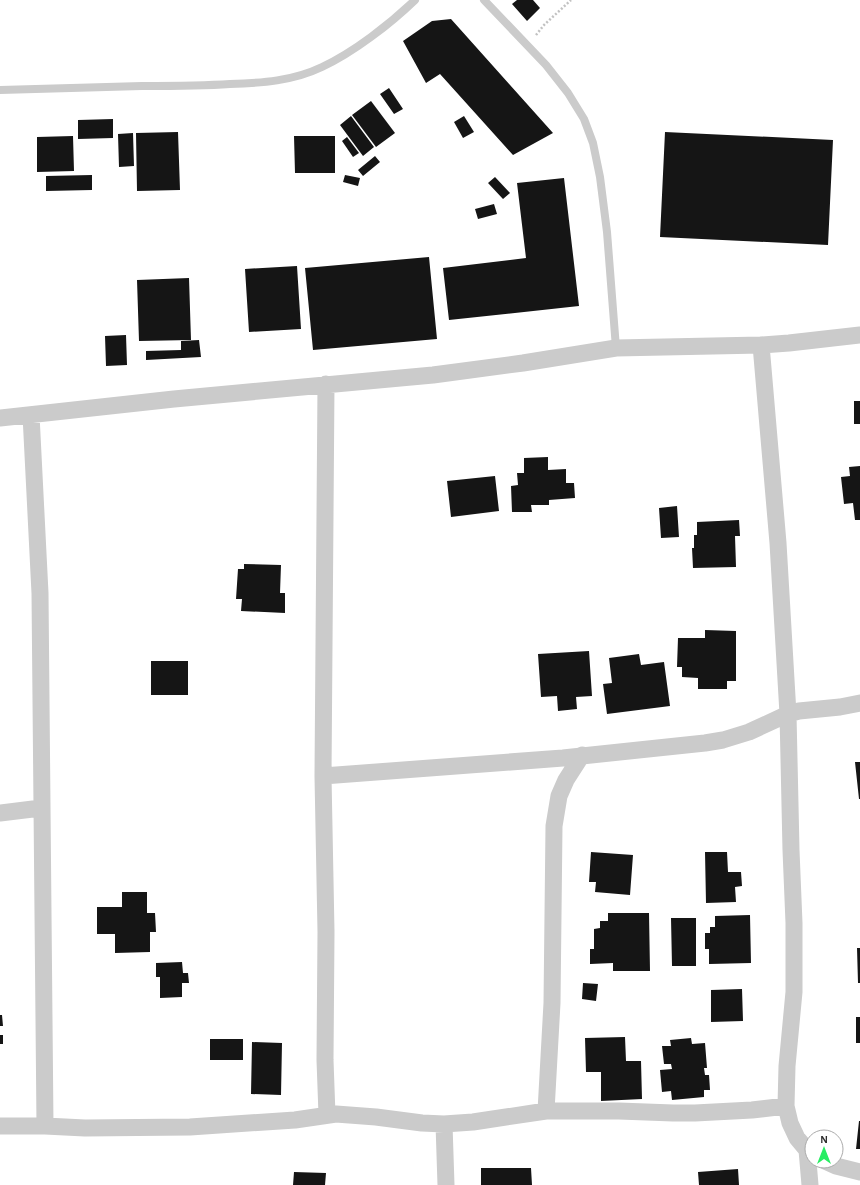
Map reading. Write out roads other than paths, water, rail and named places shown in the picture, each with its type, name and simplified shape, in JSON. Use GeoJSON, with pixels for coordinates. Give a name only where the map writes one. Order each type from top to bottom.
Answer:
{"type":"FeatureCollection","features":[{"type":"Feature","properties":{"kind":"street"},"geometry":{"type":"LineString","coordinates":[[0,418],[166,399],[474,370],[616,348],[761,345],[797,343],[860,335]]}},
{"type":"Feature","properties":{"kind":"street"},"geometry":{"type":"LineString","coordinates":[[761,345],[778,543],[788,714],[794,923],[794,992],[792,1028],[787,1066],[786,1106],[790,1123],[796,1138],[804,1147]]}},
{"type":"Feature","properties":{"kind":"street"},"geometry":{"type":"LineString","coordinates":[[326,384],[324,776],[326,1115]]}},
{"type":"Feature","properties":{"kind":"street"},"geometry":{"type":"LineString","coordinates":[[31,415],[40,593],[45,1126]]}},
{"type":"Feature","properties":{"kind":"street"},"geometry":{"type":"LineString","coordinates":[[324,776],[582,755],[705,743],[724,740],[749,732],[788,714],[799,711],[840,707],[860,703]]}},
{"type":"Feature","properties":{"kind":"street"},"geometry":{"type":"LineString","coordinates":[[546,1111],[552,1003],[554,826],[559,796],[566,780],[582,755]]}},
{"type":"Feature","properties":{"kind":"street"},"geometry":{"type":"LineString","coordinates":[[0,813],[41,808]]}},
{"type":"Feature","properties":{"kind":"street"},"geometry":{"type":"LineString","coordinates":[[0,1126],[85,1128],[190,1127],[295,1120],[326,1115],[348,1114],[422,1123],[444,1124],[472,1122],[546,1111],[618,1111],[673,1114],[752,1110],[786,1106]]}},
{"type":"Feature","properties":{"kind":"street"},"geometry":{"type":"LineString","coordinates":[[444,1124],[446,1185]]}},
{"type":"Feature","properties":{"kind":"street"},"geometry":{"type":"LineString","coordinates":[[844,1168],[860,1172]]}},
{"type":"Feature","properties":{"kind":"street"},"geometry":{"type":"LineString","coordinates":[[810,1169],[810,1185]]}},
{"type":"Feature","properties":{"kind":"lane"},"geometry":{"type":"LineString","coordinates":[[0,90],[255,84],[279,80],[303,74],[322,67],[345,54],[377,31],[415,0]]}},
{"type":"Feature","properties":{"kind":"lane"},"geometry":{"type":"LineString","coordinates":[[484,0],[546,65],[568,93],[584,119],[593,144],[600,177],[607,232],[616,348]]}}]}
